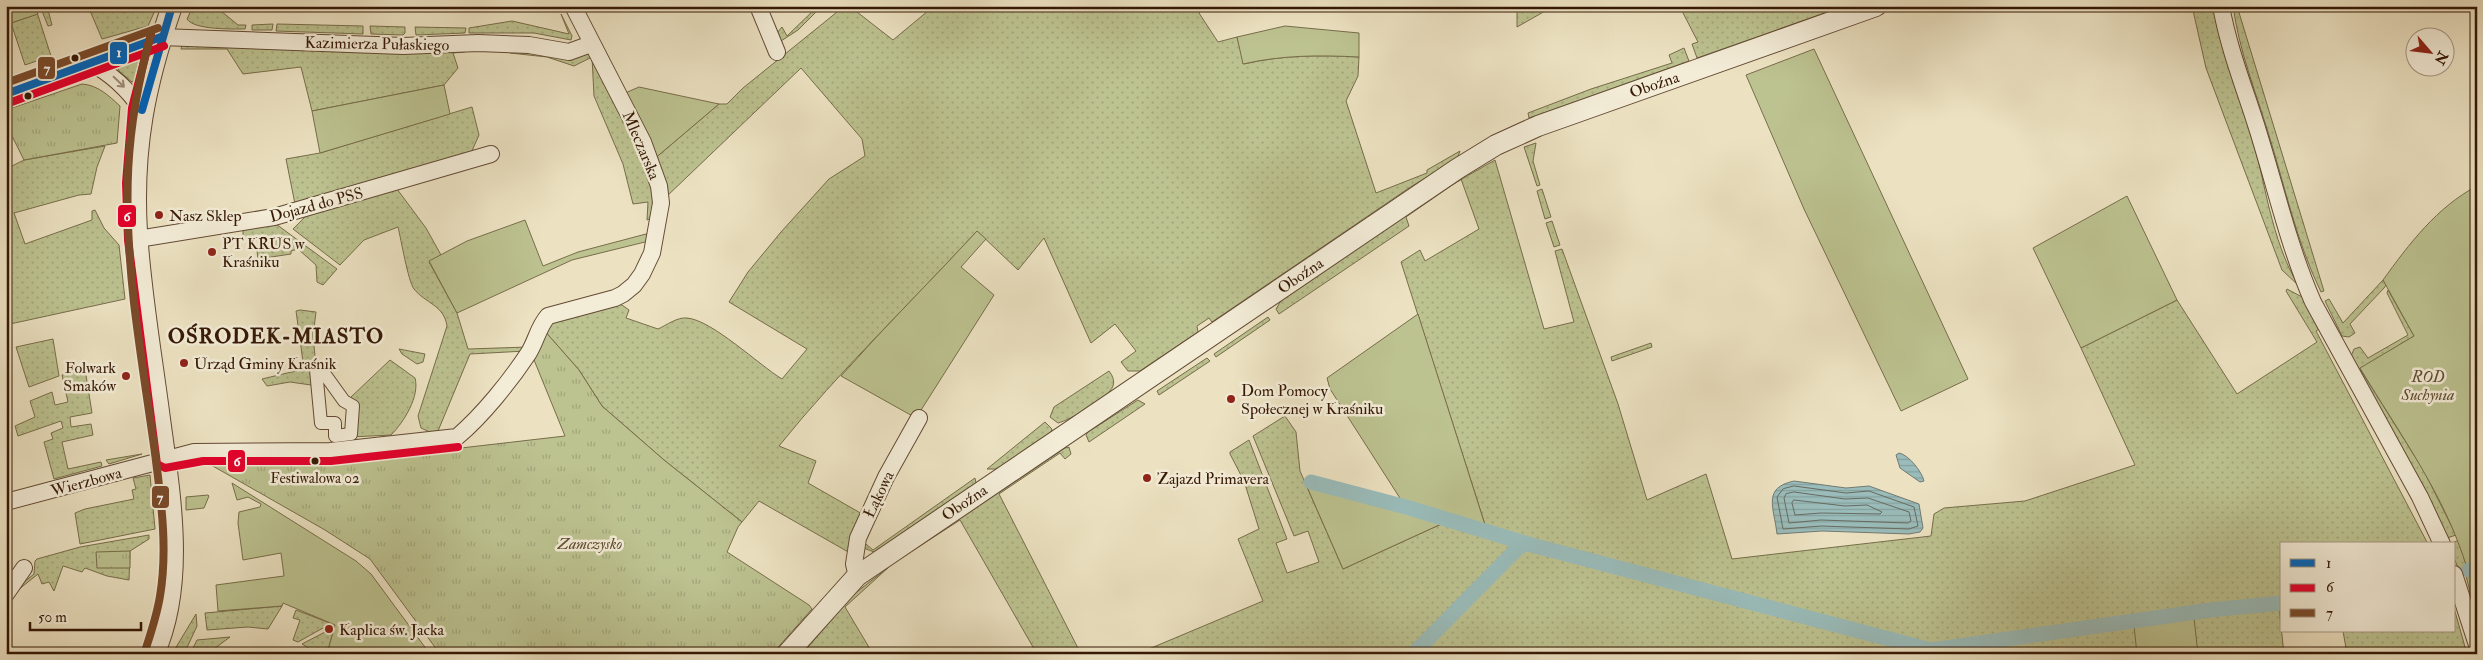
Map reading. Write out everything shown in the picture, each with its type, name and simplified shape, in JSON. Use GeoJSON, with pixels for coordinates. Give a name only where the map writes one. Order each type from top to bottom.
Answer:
{"type":"FeatureCollection","features":[{"type":"Feature","properties":{"kind":"street"},"geometry":{"type":"LineString","coordinates":[[154,654],[166,624],[172,584],[172,541],[165,458],[138,239],[136,183],[142,110],[172,6]]}},
{"type":"Feature","properties":{"kind":"street","name":"Mleczarska"},"geometry":{"type":"LineString","coordinates":[[457,437],[516,371],[530,351],[541,324],[548,316],[624,294],[642,274],[652,253],[661,203],[659,186],[643,142],[572,6]]}},
{"type":"Feature","properties":{"kind":"street"},"geometry":{"type":"LineString","coordinates":[[758,6],[777,52]]}},
{"type":"Feature","properties":{"kind":"street","name":"Oboźna"},"geometry":{"type":"LineString","coordinates":[[787,654],[857,576],[1457,169],[1496,145],[1548,122],[1876,6]]}},
{"type":"Feature","properties":{"kind":"street"},"geometry":{"type":"LineString","coordinates":[[2221,6],[2232,55],[2258,133],[2290,245],[2304,280],[2324,323],[2420,496],[2441,542]]}},
{"type":"Feature","properties":{"kind":"street"},"geometry":{"type":"LineString","coordinates":[[6,94],[89,62],[162,37]]}},
{"type":"Feature","properties":{"kind":"street","name":"Kazimierza Pułaskiego"},"geometry":{"type":"LineString","coordinates":[[162,37],[403,46],[478,43],[529,45],[570,52],[591,44]]}},
{"type":"Feature","properties":{"kind":"street"},"geometry":{"type":"LineString","coordinates":[[89,62],[104,70],[118,81],[142,110]]}},
{"type":"Feature","properties":{"kind":"street","name":"Dojazd do PSS"},"geometry":{"type":"LineString","coordinates":[[138,239],[274,217],[491,154]]}},
{"type":"Feature","properties":{"kind":"street"},"geometry":{"type":"LineString","coordinates":[[321,369],[344,401],[354,406],[351,434],[335,436],[335,423],[321,423],[316,370],[321,369]]}},
{"type":"Feature","properties":{"kind":"street","name":"Łąkowa"},"geometry":{"type":"LineString","coordinates":[[857,576],[854,564],[858,538],[886,477],[919,418]]}},
{"type":"Feature","properties":{"kind":"street","name":"Wierzbowa"},"geometry":{"type":"LineString","coordinates":[[6,502],[165,458],[202,451],[330,451],[457,437]]}},
{"type":"Feature","properties":{"kind":"street"},"geometry":{"type":"LineString","coordinates":[[6,594],[24,568]]}},
{"type":"Feature","properties":{"kind":"street"},"geometry":{"type":"LineString","coordinates":[[2456,580],[2477,645]]}},
{"type":"Feature","properties":{"kind":"green space"},"geometry":{"type":"Polygon","coordinates":[[[6,6],[34,6],[38,14],[11,23],[12,28],[6,31],[6,6]]]}},
{"type":"Feature","properties":{"kind":"green space"},"geometry":{"type":"Polygon","coordinates":[[[35,6],[51,56],[25,65],[11,23],[37,14],[35,6]]]}},
{"type":"Feature","properties":{"kind":"green space"},"geometry":{"type":"Polygon","coordinates":[[[40,6],[47,6],[52,25],[48,26],[40,6]]]}},
{"type":"Feature","properties":{"kind":"green space"},"geometry":{"type":"Polygon","coordinates":[[[84,6],[115,6],[125,13],[130,6],[142,9],[145,6],[157,6],[148,26],[102,39],[91,13],[84,6]]]}},
{"type":"Feature","properties":{"kind":"green space"},"geometry":{"type":"Polygon","coordinates":[[[193,6],[223,6],[221,11],[238,25],[246,25],[245,29],[205,27],[191,23],[187,19],[193,6]]]}},
{"type":"Feature","properties":{"kind":"green space"},"geometry":{"type":"Polygon","coordinates":[[[818,6],[822,6],[798,30],[781,41],[777,33],[782,27],[787,36],[818,6]]]}},
{"type":"Feature","properties":{"kind":"green space"},"geometry":{"type":"Polygon","coordinates":[[[934,6],[1206,6],[1199,13],[1218,42],[1237,37],[1244,64],[1301,56],[1359,57],[1358,76],[1346,101],[1376,193],[1427,173],[1427,170],[1460,151],[1457,159],[1412,186],[1212,322],[1209,318],[1197,326],[1198,332],[1140,371],[1128,371],[1121,362],[1136,351],[1115,324],[1091,343],[1044,238],[1018,270],[977,231],[826,390],[779,446],[816,461],[808,483],[864,515],[850,553],[759,501],[742,522],[664,460],[602,406],[579,370],[543,329],[547,323],[607,303],[622,305],[629,310],[626,318],[658,329],[676,320],[687,318],[709,326],[722,334],[782,379],[807,349],[729,302],[748,272],[829,179],[865,156],[862,139],[801,68],[665,198],[653,160],[719,104],[727,104],[743,88],[842,8],[857,12],[893,40],[934,6]]]}},
{"type":"Feature","properties":{"kind":"green space"},"geometry":{"type":"Polygon","coordinates":[[[1517,6],[1554,6],[1517,27],[1517,6]]]}},
{"type":"Feature","properties":{"kind":"green space"},"geometry":{"type":"Polygon","coordinates":[[[1691,6],[1845,6],[1697,58],[1692,44],[1698,42],[1682,11],[1691,6]]]}},
{"type":"Feature","properties":{"kind":"green space"},"geometry":{"type":"Polygon","coordinates":[[[2192,6],[2213,6],[2225,55],[2251,131],[2275,230],[2281,249],[2298,285],[2282,270],[2206,68],[2192,6]]]}},
{"type":"Feature","properties":{"kind":"green space"},"geometry":{"type":"Polygon","coordinates":[[[2233,6],[2237,6],[2324,291],[2321,292],[2305,253],[2243,54],[2233,6]]]}},
{"type":"Feature","properties":{"kind":"green space"},"geometry":{"type":"Polygon","coordinates":[[[561,14],[572,36],[571,40],[534,33],[469,33],[469,28],[512,21],[569,34],[561,14]]]}},
{"type":"Feature","properties":{"kind":"green space"},"geometry":{"type":"Polygon","coordinates":[[[273,24],[272,30],[252,30],[252,25],[273,24]]]}},
{"type":"Feature","properties":{"kind":"green space"},"geometry":{"type":"Polygon","coordinates":[[[277,24],[363,26],[363,34],[276,31],[277,24]]]}},
{"type":"Feature","properties":{"kind":"green space"},"geometry":{"type":"Polygon","coordinates":[[[370,26],[405,27],[405,33],[403,35],[371,34],[370,26]]]}},
{"type":"Feature","properties":{"kind":"green space"},"geometry":{"type":"Polygon","coordinates":[[[1285,26],[1359,33],[1359,57],[1301,56],[1243,64],[1237,37],[1285,26]]]}},
{"type":"Feature","properties":{"kind":"green space"},"geometry":{"type":"Polygon","coordinates":[[[415,27],[466,28],[465,33],[416,35],[415,27]]]}},
{"type":"Feature","properties":{"kind":"green space"},"geometry":{"type":"Polygon","coordinates":[[[182,44],[464,50],[465,52],[453,53],[458,68],[444,85],[312,111],[301,67],[243,74],[227,49],[181,49],[182,44]]]}},
{"type":"Feature","properties":{"kind":"green space"},"geometry":{"type":"Polygon","coordinates":[[[1684,48],[1689,61],[1529,118],[1528,113],[1591,89],[1672,63],[1669,55],[1684,48]]]}},
{"type":"Feature","properties":{"kind":"green space"},"geometry":{"type":"Polygon","coordinates":[[[1814,49],[1968,379],[1901,411],[1804,209],[1746,75],[1814,49]]]}},
{"type":"Feature","properties":{"kind":"green space"},"geometry":{"type":"Polygon","coordinates":[[[509,50],[543,51],[570,58],[585,53],[592,55],[625,111],[645,157],[654,200],[653,218],[647,220],[648,202],[633,204],[623,164],[594,96],[592,57],[574,66],[547,57],[510,53],[509,50]]]}},
{"type":"Feature","properties":{"kind":"green space"},"geometry":{"type":"Polygon","coordinates":[[[141,53],[144,59],[139,78],[132,82],[116,66],[117,63],[141,53]]]}},
{"type":"Feature","properties":{"kind":"green space"},"geometry":{"type":"Polygon","coordinates":[[[82,84],[93,86],[120,106],[117,143],[24,160],[6,124],[6,110],[82,84]]]}},
{"type":"Feature","properties":{"kind":"green space"},"geometry":{"type":"Polygon","coordinates":[[[444,85],[450,114],[320,153],[312,111],[444,85]]]}},
{"type":"Feature","properties":{"kind":"green space"},"geometry":{"type":"Polygon","coordinates":[[[639,87],[719,104],[653,160],[623,94],[639,87]]]}},
{"type":"Feature","properties":{"kind":"green space"},"geometry":{"type":"Polygon","coordinates":[[[472,107],[479,135],[471,153],[295,204],[286,159],[320,153],[472,107]]]}},
{"type":"Feature","properties":{"kind":"green space"},"geometry":{"type":"Polygon","coordinates":[[[1536,143],[1533,161],[1540,185],[1537,186],[1524,147],[1536,143]]]}},
{"type":"Feature","properties":{"kind":"green space"},"geometry":{"type":"Polygon","coordinates":[[[105,146],[97,167],[91,194],[79,195],[14,213],[25,244],[92,220],[92,211],[95,210],[104,228],[119,245],[125,299],[10,324],[6,313],[6,169],[24,160],[105,146]]]}},
{"type":"Feature","properties":{"kind":"green space"},"geometry":{"type":"Polygon","coordinates":[[[1495,160],[1544,329],[1574,322],[1555,251],[1562,249],[1618,404],[1647,500],[1706,474],[1732,559],[1931,536],[1934,514],[1944,508],[2025,501],[2135,465],[2081,348],[2177,300],[2237,394],[2317,342],[2286,291],[2287,289],[2304,298],[2321,328],[2316,331],[2427,542],[2280,542],[2280,600],[2190,607],[1967,646],[2279,608],[2280,632],[2282,632],[2284,654],[1137,654],[1263,601],[1238,539],[1259,529],[1244,481],[1230,454],[1230,452],[1249,440],[1287,539],[1276,543],[1287,573],[1319,562],[1308,531],[1294,536],[1253,436],[1285,416],[1296,432],[1300,471],[1343,569],[1450,520],[1487,531],[1401,262],[1420,250],[1425,261],[1479,229],[1461,180],[1495,160]]]}},
{"type":"Feature","properties":{"kind":"green space"},"geometry":{"type":"Polygon","coordinates":[[[1452,185],[1406,217],[1409,226],[1279,314],[1276,309],[1282,299],[1452,185]]]}},
{"type":"Feature","properties":{"kind":"green space","name":"ROD Suchynia"},"geometry":{"type":"Polygon","coordinates":[[[2477,186],[2477,567],[2467,568],[2458,541],[2434,490],[2360,368],[2414,336],[2383,280],[2403,253],[2437,215],[2449,204],[2477,186]]]}},
{"type":"Feature","properties":{"kind":"green space"},"geometry":{"type":"Polygon","coordinates":[[[397,189],[426,228],[441,255],[429,262],[457,313],[468,349],[528,347],[526,351],[470,354],[438,431],[432,433],[421,428],[418,416],[447,326],[442,313],[418,294],[412,285],[398,227],[364,240],[340,265],[293,229],[307,215],[397,189]]]}},
{"type":"Feature","properties":{"kind":"green space"},"geometry":{"type":"Polygon","coordinates":[[[1542,189],[1551,217],[1545,219],[1537,191],[1542,189]]]}},
{"type":"Feature","properties":{"kind":"green space"},"geometry":{"type":"Polygon","coordinates":[[[2127,196],[2177,300],[2081,348],[2033,248],[2127,196]]]}},
{"type":"Feature","properties":{"kind":"green space"},"geometry":{"type":"Polygon","coordinates":[[[525,220],[543,266],[578,252],[646,234],[649,234],[649,241],[572,260],[457,313],[429,261],[467,241],[525,220]]]}},
{"type":"Feature","properties":{"kind":"green space"},"geometry":{"type":"Polygon","coordinates":[[[1552,221],[1560,245],[1554,247],[1546,223],[1552,221]]]}},
{"type":"Feature","properties":{"kind":"green space"},"geometry":{"type":"Polygon","coordinates":[[[276,224],[337,269],[323,285],[317,282],[316,265],[298,249],[291,251],[291,254],[258,259],[257,251],[268,249],[265,238],[255,240],[243,238],[243,230],[276,224]]]}},
{"type":"Feature","properties":{"kind":"green space"},"geometry":{"type":"Polygon","coordinates":[[[977,231],[986,239],[961,267],[994,295],[916,418],[841,376],[874,339],[977,231]]]}},
{"type":"Feature","properties":{"kind":"green space"},"geometry":{"type":"Polygon","coordinates":[[[2383,280],[2386,285],[2384,288],[2350,324],[2355,333],[2349,337],[2342,336],[2325,301],[2329,299],[2343,323],[2383,280]]]}},
{"type":"Feature","properties":{"kind":"green space"},"geometry":{"type":"Polygon","coordinates":[[[2388,290],[2414,336],[2360,369],[2424,471],[2456,535],[2447,538],[2351,356],[2354,349],[2360,347],[2368,358],[2408,335],[2387,293],[2388,290]]]}},
{"type":"Feature","properties":{"kind":"green space"},"geometry":{"type":"Polygon","coordinates":[[[296,311],[316,312],[313,336],[318,386],[290,382],[267,386],[262,379],[304,369],[296,311]]]}},
{"type":"Feature","properties":{"kind":"green space"},"geometry":{"type":"Polygon","coordinates":[[[1418,314],[1487,531],[1450,520],[1343,569],[1304,480],[1405,506],[1330,389],[1327,378],[1418,314]]]}},
{"type":"Feature","properties":{"kind":"green space"},"geometry":{"type":"Polygon","coordinates":[[[1268,317],[1270,320],[1216,357],[1214,354],[1268,317]]]}},
{"type":"Feature","properties":{"kind":"green space","name":"Zamczysko"},"geometry":{"type":"Polygon","coordinates":[[[543,329],[579,370],[602,406],[664,460],[742,522],[727,552],[809,605],[812,609],[772,654],[440,654],[370,559],[325,530],[204,461],[340,462],[565,436],[532,355],[543,329]]]}},
{"type":"Feature","properties":{"kind":"green space"},"geometry":{"type":"Polygon","coordinates":[[[53,339],[59,376],[29,387],[16,347],[53,339]]]}},
{"type":"Feature","properties":{"kind":"green space"},"geometry":{"type":"Polygon","coordinates":[[[1651,343],[1652,347],[1612,361],[1611,357],[1651,343]]]}},
{"type":"Feature","properties":{"kind":"green space"},"geometry":{"type":"Polygon","coordinates":[[[399,349],[425,354],[423,362],[417,364],[402,354],[399,349]]]}},
{"type":"Feature","properties":{"kind":"green space"},"geometry":{"type":"Polygon","coordinates":[[[1207,358],[1210,361],[1159,395],[1157,391],[1207,358]]]}},
{"type":"Feature","properties":{"kind":"green space"},"geometry":{"type":"Polygon","coordinates":[[[390,360],[415,378],[415,393],[410,408],[391,435],[350,437],[350,398],[390,360]]]}},
{"type":"Feature","properties":{"kind":"green space"},"geometry":{"type":"Polygon","coordinates":[[[85,369],[92,413],[70,417],[71,427],[91,424],[93,435],[62,442],[68,469],[101,462],[102,466],[54,479],[44,442],[53,439],[51,433],[63,428],[61,421],[18,436],[15,426],[35,417],[30,401],[52,392],[55,405],[68,402],[62,375],[85,369]]]}},
{"type":"Feature","properties":{"kind":"green space"},"geometry":{"type":"Polygon","coordinates":[[[1109,371],[1114,384],[1104,396],[1080,413],[1064,421],[1058,423],[1050,417],[1054,407],[1109,371]]]}},
{"type":"Feature","properties":{"kind":"green space"},"geometry":{"type":"Polygon","coordinates":[[[1138,400],[1145,404],[1089,442],[1086,435],[1088,432],[1138,400]]]}},
{"type":"Feature","properties":{"kind":"green space"},"geometry":{"type":"Polygon","coordinates":[[[1045,422],[1052,429],[1051,432],[999,469],[987,469],[1045,422]]]}},
{"type":"Feature","properties":{"kind":"green space"},"geometry":{"type":"Polygon","coordinates":[[[1069,447],[1071,454],[1065,459],[1060,453],[999,494],[1081,654],[1037,654],[960,520],[903,557],[1069,447]]]}},
{"type":"Feature","properties":{"kind":"green space"},"geometry":{"type":"Polygon","coordinates":[[[142,454],[109,464],[106,460],[142,454]]]}},
{"type":"Feature","properties":{"kind":"green space"},"geometry":{"type":"Polygon","coordinates":[[[150,475],[155,529],[80,544],[75,513],[85,509],[134,499],[132,490],[136,489],[133,478],[150,475]]]}},
{"type":"Feature","properties":{"kind":"green space"},"geometry":{"type":"Polygon","coordinates":[[[975,478],[976,483],[874,552],[861,547],[860,539],[873,550],[975,478]]]}},
{"type":"Feature","properties":{"kind":"green space"},"geometry":{"type":"Polygon","coordinates":[[[232,483],[356,561],[371,574],[430,654],[327,654],[335,625],[283,603],[282,606],[218,611],[216,585],[284,576],[281,553],[243,560],[238,523],[239,512],[260,507],[261,504],[248,497],[237,500],[232,483]]]}},
{"type":"Feature","properties":{"kind":"green space"},"geometry":{"type":"Polygon","coordinates":[[[208,495],[204,508],[186,510],[186,497],[208,495]]]}},
{"type":"Feature","properties":{"kind":"green space"},"geometry":{"type":"Polygon","coordinates":[[[149,535],[149,539],[130,551],[129,580],[107,576],[85,568],[82,572],[63,566],[54,591],[49,582],[42,584],[38,574],[18,590],[6,606],[6,600],[34,574],[35,561],[37,559],[80,547],[149,535]]]}},
{"type":"Feature","properties":{"kind":"green space"},"geometry":{"type":"Polygon","coordinates":[[[2459,540],[2467,568],[2459,570],[2456,563],[2454,542],[2459,540]]]}},
{"type":"Feature","properties":{"kind":"green space"},"geometry":{"type":"Polygon","coordinates":[[[130,551],[130,568],[97,568],[96,552],[130,551]]]}},
{"type":"Feature","properties":{"kind":"green space"},"geometry":{"type":"Polygon","coordinates":[[[890,566],[845,607],[873,654],[802,654],[853,595],[890,566]]]}},
{"type":"Feature","properties":{"kind":"green space"},"geometry":{"type":"Polygon","coordinates":[[[2477,575],[2477,619],[2466,576],[2477,575]]]}},
{"type":"Feature","properties":{"kind":"green space"},"geometry":{"type":"Polygon","coordinates":[[[282,606],[268,629],[248,627],[207,630],[205,613],[282,606]]]}},
{"type":"Feature","properties":{"kind":"green space"},"geometry":{"type":"Polygon","coordinates":[[[296,610],[335,625],[327,654],[312,654],[310,649],[302,644],[325,632],[323,628],[298,642],[293,640],[300,620],[293,618],[296,610]]]}},
{"type":"Feature","properties":{"kind":"green space"},"geometry":{"type":"Polygon","coordinates":[[[196,614],[197,626],[184,654],[172,654],[196,614]]]}},
{"type":"Feature","properties":{"kind":"green space"},"geometry":{"type":"Polygon","coordinates":[[[2456,615],[2467,654],[2347,654],[2343,632],[2456,632],[2456,615]]]}},
{"type":"Feature","properties":{"kind":"green space"},"geometry":{"type":"Polygon","coordinates":[[[2194,618],[2198,654],[2137,654],[2134,626],[2194,618]]]}},
{"type":"Feature","properties":{"kind":"green space"},"geometry":{"type":"Polygon","coordinates":[[[230,637],[214,649],[213,654],[190,654],[197,640],[230,637]]]}},
{"type":"Feature","properties":{"kind":"water"},"geometry":{"type":"Polygon","coordinates":[[[1899,453],[1903,454],[1914,464],[1924,481],[1920,482],[1900,468],[1896,455],[1899,453]]]}},
{"type":"Feature","properties":{"kind":"water"},"geometry":{"type":"Polygon","coordinates":[[[1794,481],[1846,488],[1869,486],[1919,504],[1923,528],[1920,532],[1909,534],[1822,531],[1777,534],[1772,500],[1777,488],[1794,481]]]}},
{"type":"Feature","properties":{"kind":"waterway"},"geometry":{"type":"LineString","coordinates":[[1311,482],[1406,507],[1528,544]]}},
{"type":"Feature","properties":{"kind":"waterway"},"geometry":{"type":"LineString","coordinates":[[1413,654],[1520,546],[1528,544],[1931,650],[2210,610],[2280,603]]}},
{"type":"Feature","properties":{"kind":"waterway"},"geometry":{"type":"LineString","coordinates":[[2469,570],[2477,569]]}},
{"type":"Feature","properties":{"kind":"transit line","name":"1"},"geometry":{"type":"LineString","coordinates":[[142,110],[172,6]]}},
{"type":"Feature","properties":{"kind":"transit line","name":"7"},"geometry":{"type":"LineString","coordinates":[[6,83],[158,28]]}},
{"type":"Feature","properties":{"kind":"transit line","name":"6"},"geometry":{"type":"LineString","coordinates":[[151,34],[132,108],[126,183],[128,240],[157,464],[165,468],[203,461],[331,461],[458,447]]}},
{"type":"Feature","properties":{"kind":"transit line","name":"7"},"geometry":{"type":"LineString","coordinates":[[145,651],[156,617],[160,596],[164,542],[157,471],[130,267],[127,200],[128,168],[135,103],[151,34]]}},
{"type":"Feature","properties":{"kind":"transit line","name":"1"},"geometry":{"type":"LineString","coordinates":[[6,94],[161,37]]}},
{"type":"Feature","properties":{"kind":"transit line","name":"6"},"geometry":{"type":"LineString","coordinates":[[9,103],[164,46]]}},
{"type":"Feature","properties":{"kind":"place","name":"Nasz Sklep"},"geometry":{"type":"Point","coordinates":[159,215]}},
{"type":"Feature","properties":{"kind":"place","name":"PT KRUS w Kraśniku"},"geometry":{"type":"Point","coordinates":[212,252]}},
{"type":"Feature","properties":{"kind":"place","name":"Urząd Gminy Kraśnik"},"geometry":{"type":"Point","coordinates":[184,363]}},
{"type":"Feature","properties":{"kind":"place","name":"Folwark Smaków"},"geometry":{"type":"Point","coordinates":[126,376]}},
{"type":"Feature","properties":{"kind":"place","name":"Dom Pomocy Społecznej w Kraśniku"},"geometry":{"type":"Point","coordinates":[1231,399]}},
{"type":"Feature","properties":{"kind":"place","name":"Festiwalowa 02"},"geometry":{"type":"Point","coordinates":[315,461]}},
{"type":"Feature","properties":{"kind":"place","name":"Zajazd Primavera"},"geometry":{"type":"Point","coordinates":[1147,478]}},
{"type":"Feature","properties":{"kind":"place","name":"Kaplica św. Jacka"},"geometry":{"type":"Point","coordinates":[329,629]}},
{"type":"Feature","properties":{"kind":"district","name":"OŚRODEK-MIASTO"},"geometry":{"type":"Point","coordinates":[276,336]}}]}
